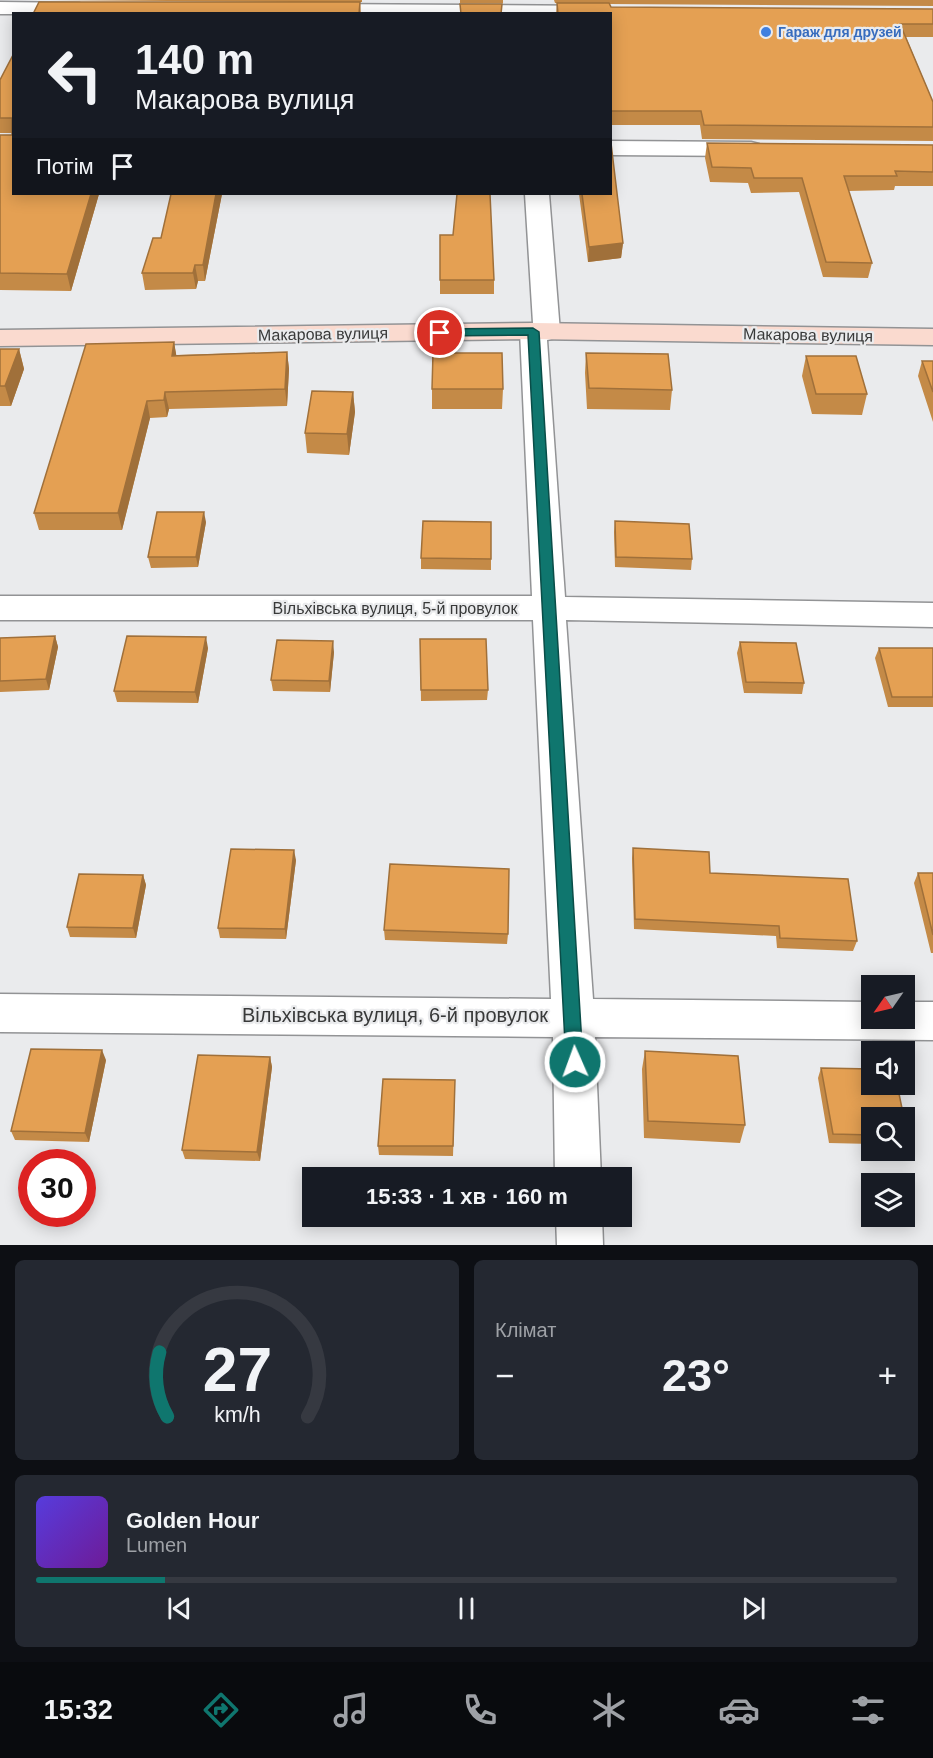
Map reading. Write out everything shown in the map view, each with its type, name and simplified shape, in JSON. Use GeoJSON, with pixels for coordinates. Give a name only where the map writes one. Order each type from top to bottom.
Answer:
{"type":"FeatureCollection","features":[{"type":"Feature","properties":{"kind":"street"},"geometry":{"type":"LineString","coordinates":[[0,8],[95,9]]}},
{"type":"Feature","properties":{"kind":"street"},"geometry":{"type":"LineString","coordinates":[[296,10],[532,8],[615,12]]}},
{"type":"Feature","properties":{"kind":"street"},"geometry":{"type":"LineString","coordinates":[[612,148],[778,149]]}},
{"type":"Feature","properties":{"kind":"street"},"geometry":{"type":"LineString","coordinates":[[537,195],[550,609],[573,1016],[578,1167]]}},
{"type":"Feature","properties":{"kind":"street","name":"Макарова вулиця"},"geometry":{"type":"LineString","coordinates":[[0,338],[540,332],[933,337]]}},
{"type":"Feature","properties":{"kind":"street","name":"Вільхівська вулиця, 5-й провулок"},"geometry":{"type":"LineString","coordinates":[[0,608],[550,609],[933,615]]}},
{"type":"Feature","properties":{"kind":"street","name":"Вільхівська вулиця, 6-й провулок"},"geometry":{"type":"LineString","coordinates":[[0,1013],[573,1016],[933,1021]]}},
{"type":"Feature","properties":{"kind":"street"},"geometry":{"type":"LineString","coordinates":[[579,1227],[580,1245]]}},
{"type":"Feature","properties":{"kind":"building"},"geometry":{"type":"Polygon","coordinates":[[[39,2],[360,2],[359,12],[34,12],[39,2]]]}},
{"type":"Feature","properties":{"kind":"building"},"geometry":{"type":"Polygon","coordinates":[[[557,3],[609,3],[611,7],[933,9],[933,24],[900,24],[933,102],[933,127],[704,125],[701,111],[612,111],[612,12],[558,12],[557,3]]]}},
{"type":"Feature","properties":{"kind":"building"},"geometry":{"type":"Polygon","coordinates":[[[460,4],[502,4],[501,12],[461,12],[460,4]]]}},
{"type":"Feature","properties":{"kind":"building"},"geometry":{"type":"Polygon","coordinates":[[[12,57],[12,118],[0,118],[0,80],[12,57]]]}},
{"type":"Feature","properties":{"kind":"building"},"geometry":{"type":"Polygon","coordinates":[[[0,135],[12,135],[12,195],[91,195],[67,274],[0,273],[0,135]]]}},
{"type":"Feature","properties":{"kind":"building"},"geometry":{"type":"Polygon","coordinates":[[[707,143],[933,145],[933,172],[895,171],[897,176],[844,176],[872,263],[826,262],[802,178],[754,178],[751,168],[712,167],[707,143]]]}},
{"type":"Feature","properties":{"kind":"building"},"geometry":{"type":"Polygon","coordinates":[[[612,151],[623,243],[589,247],[582,195],[612,195],[612,151]]]}},
{"type":"Feature","properties":{"kind":"building"},"geometry":{"type":"Polygon","coordinates":[[[171,195],[216,195],[203,265],[195,265],[193,273],[142,273],[153,238],[161,238],[171,195]]]}},
{"type":"Feature","properties":{"kind":"building"},"geometry":{"type":"Polygon","coordinates":[[[457,195],[490,195],[494,280],[440,280],[440,235],[453,235],[457,195]]]}},
{"type":"Feature","properties":{"kind":"building"},"geometry":{"type":"Polygon","coordinates":[[[174,342],[172,356],[287,352],[285,389],[165,392],[164,400],[147,401],[118,513],[34,513],[86,344],[174,342]]]}},
{"type":"Feature","properties":{"kind":"building"},"geometry":{"type":"Polygon","coordinates":[[[0,349],[19,349],[5,386],[0,386],[0,349]]]}},
{"type":"Feature","properties":{"kind":"building"},"geometry":{"type":"Polygon","coordinates":[[[433,353],[502,353],[503,389],[432,389],[433,353]]]}},
{"type":"Feature","properties":{"kind":"building"},"geometry":{"type":"Polygon","coordinates":[[[586,353],[668,354],[672,390],[589,388],[586,353]]]}},
{"type":"Feature","properties":{"kind":"building"},"geometry":{"type":"Polygon","coordinates":[[[806,356],[856,356],[867,394],[816,394],[806,356]]]}},
{"type":"Feature","properties":{"kind":"building"},"geometry":{"type":"Polygon","coordinates":[[[922,361],[933,361],[933,392],[922,361]]]}},
{"type":"Feature","properties":{"kind":"building"},"geometry":{"type":"Polygon","coordinates":[[[312,391],[353,392],[347,434],[305,433],[312,391]]]}},
{"type":"Feature","properties":{"kind":"building"},"geometry":{"type":"Polygon","coordinates":[[[157,512],[204,512],[196,557],[148,557],[157,512]]]}},
{"type":"Feature","properties":{"kind":"building"},"geometry":{"type":"Polygon","coordinates":[[[423,521],[491,522],[491,559],[421,558],[423,521]]]}},
{"type":"Feature","properties":{"kind":"building"},"geometry":{"type":"Polygon","coordinates":[[[615,521],[689,524],[692,559],[616,557],[615,521]]]}},
{"type":"Feature","properties":{"kind":"building"},"geometry":{"type":"Polygon","coordinates":[[[55,636],[46,679],[0,681],[0,638],[55,636]]]}},
{"type":"Feature","properties":{"kind":"building"},"geometry":{"type":"Polygon","coordinates":[[[127,636],[206,637],[195,692],[114,691],[127,636]]]}},
{"type":"Feature","properties":{"kind":"building"},"geometry":{"type":"Polygon","coordinates":[[[420,639],[486,639],[488,690],[421,690],[420,639]]]}},
{"type":"Feature","properties":{"kind":"building"},"geometry":{"type":"Polygon","coordinates":[[[277,640],[333,641],[329,681],[271,680],[277,640]]]}},
{"type":"Feature","properties":{"kind":"building"},"geometry":{"type":"Polygon","coordinates":[[[740,642],[796,643],[804,683],[746,682],[740,642]]]}},
{"type":"Feature","properties":{"kind":"building"},"geometry":{"type":"Polygon","coordinates":[[[879,648],[933,648],[933,697],[892,697],[879,648]]]}},
{"type":"Feature","properties":{"kind":"building"},"geometry":{"type":"Polygon","coordinates":[[[633,848],[709,852],[710,873],[848,879],[857,941],[780,938],[779,926],[635,919],[633,848]]]}},
{"type":"Feature","properties":{"kind":"building"},"geometry":{"type":"Polygon","coordinates":[[[231,849],[294,850],[285,929],[218,928],[231,849]]]}},
{"type":"Feature","properties":{"kind":"building"},"geometry":{"type":"Polygon","coordinates":[[[390,864],[509,869],[508,934],[384,930],[390,864]]]}},
{"type":"Feature","properties":{"kind":"building"},"geometry":{"type":"Polygon","coordinates":[[[918,873],[933,873],[933,935],[918,873]]]}},
{"type":"Feature","properties":{"kind":"building"},"geometry":{"type":"Polygon","coordinates":[[[79,874],[143,875],[133,928],[67,927],[79,874]]]}},
{"type":"Feature","properties":{"kind":"building"},"geometry":{"type":"Polygon","coordinates":[[[31,1049],[102,1050],[85,1133],[11,1131],[31,1049]]]}},
{"type":"Feature","properties":{"kind":"building"},"geometry":{"type":"Polygon","coordinates":[[[645,1051],[738,1056],[745,1125],[648,1121],[645,1051]]]}},
{"type":"Feature","properties":{"kind":"building"},"geometry":{"type":"Polygon","coordinates":[[[198,1055],[270,1057],[257,1152],[182,1150],[198,1055]]]}},
{"type":"Feature","properties":{"kind":"building"},"geometry":{"type":"Polygon","coordinates":[[[821,1068],[861,1069],[861,1095],[899,1095],[902,1107],[861,1107],[861,1135],[833,1134],[821,1068]]]}},
{"type":"Feature","properties":{"kind":"building"},"geometry":{"type":"Polygon","coordinates":[[[383,1079],[455,1080],[453,1146],[378,1146],[383,1079]]]}},
{"type":"Feature","properties":{"kind":"place","name":"Гараж для друзей"},"geometry":{"type":"Point","coordinates":[766,32]}},
{"type":"Feature","properties":{"kind":"route"},"geometry":{"type":"LineString","coordinates":[[440,333],[533,332],[575,1062]]}}]}
